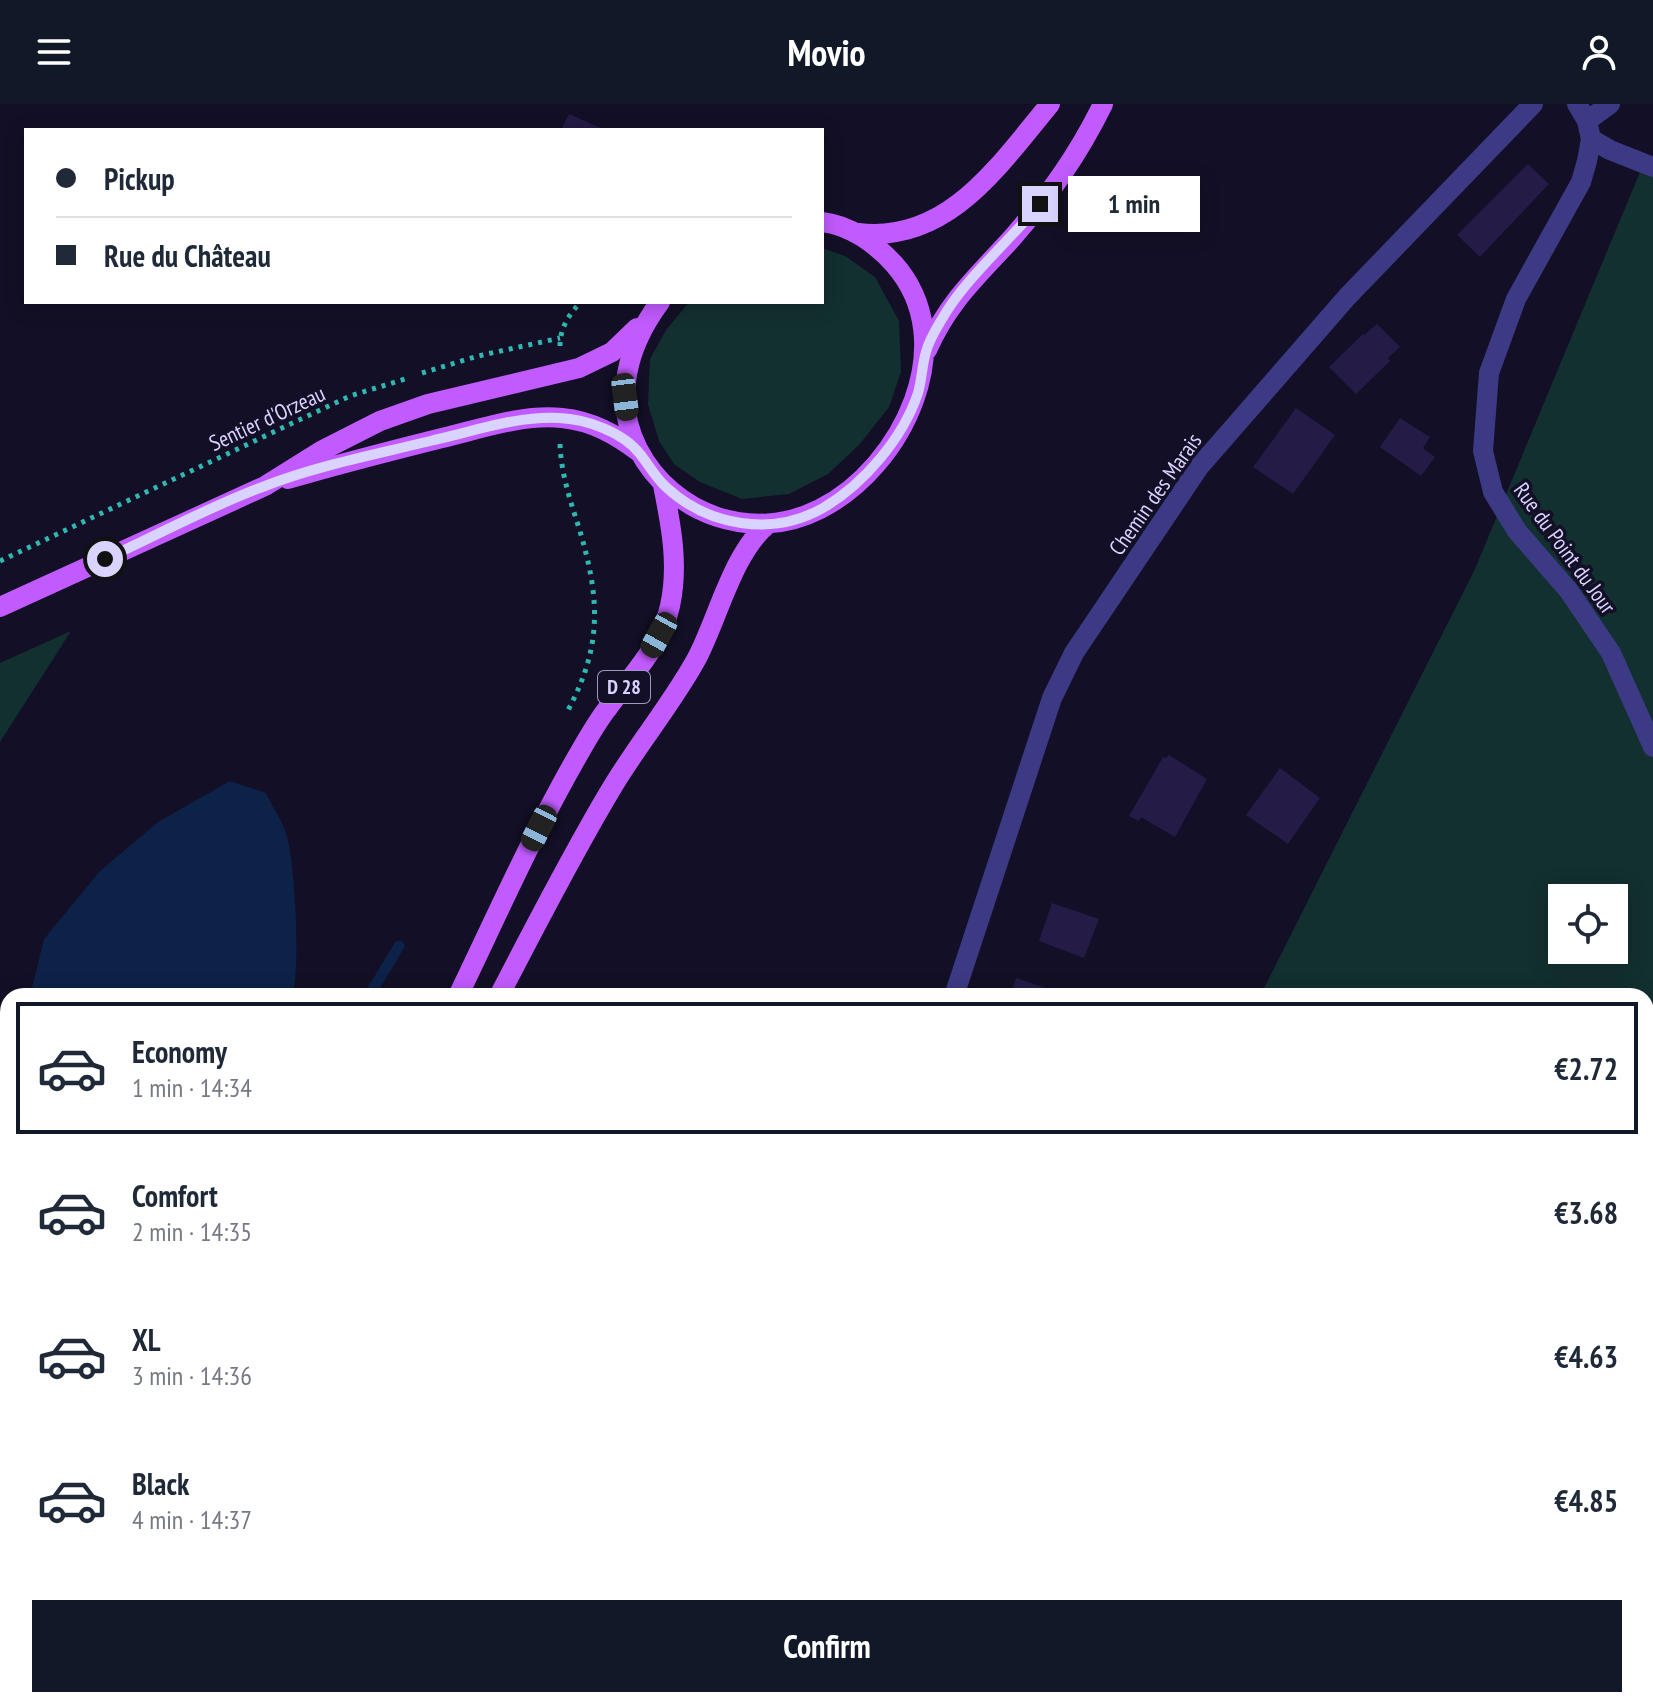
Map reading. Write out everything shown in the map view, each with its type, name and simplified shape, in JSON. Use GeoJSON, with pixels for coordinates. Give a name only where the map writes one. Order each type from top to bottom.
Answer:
{"type":"FeatureCollection","features":[{"type":"Feature","properties":{"kind":"main road"},"geometry":{"type":"LineString","coordinates":[[824,223],[854,233],[872,235],[897,233],[944,216],[983,184],[1050,104]]}},
{"type":"Feature","properties":{"kind":"main road"},"geometry":{"type":"LineString","coordinates":[[925,353],[956,297],[1011,239],[1062,178],[1103,104]]}},
{"type":"Feature","properties":{"kind":"main road"},"geometry":{"type":"LineString","coordinates":[[656,308],[632,349],[626,372],[628,421],[639,452],[663,485],[703,513],[726,521],[768,524],[799,518],[822,508],[868,471],[903,424],[917,394],[925,353],[925,333],[918,303],[904,275],[883,252],[854,233]]}},
{"type":"Feature","properties":{"kind":"main road"},"geometry":{"type":"LineString","coordinates":[[0,607],[265,486],[321,451],[380,421],[428,404],[595,362],[612,352],[656,308]]}},
{"type":"Feature","properties":{"kind":"main road"},"geometry":{"type":"LineString","coordinates":[[265,486],[388,450],[529,419],[562,418],[588,423],[606,430],[639,452]]}},
{"type":"Feature","properties":{"kind":"main road","name":"D 28"},"geometry":{"type":"LineString","coordinates":[[462,988],[516,874],[581,751],[605,711],[642,666],[670,608],[675,555],[663,485]]}},
{"type":"Feature","properties":{"kind":"main road","name":"D 28"},"geometry":{"type":"LineString","coordinates":[[503,988],[611,789],[696,659],[746,550],[768,524]]}},
{"type":"Feature","properties":{"kind":"street","name":"Chemin des Marais"},"geometry":{"type":"LineString","coordinates":[[957,988],[1052,698],[1074,653],[1199,467],[1347,297],[1533,104]]}},
{"type":"Feature","properties":{"kind":"street"},"geometry":{"type":"LineString","coordinates":[[1610,104],[1585,121],[1610,150],[1653,167]]}},
{"type":"Feature","properties":{"kind":"street","name":"Rue du Point du Jour"},"geometry":{"type":"LineString","coordinates":[[1585,121],[1581,182],[1516,299],[1489,373],[1483,451],[1493,492],[1517,531],[1569,591],[1611,653],[1653,747]]}},
{"type":"Feature","properties":{"kind":"path"},"geometry":{"type":"LineString","coordinates":[[421,374],[478,356],[560,338],[571,313],[579,304]]}},
{"type":"Feature","properties":{"kind":"path","name":"Sentier d'Orzeau"},"geometry":{"type":"LineString","coordinates":[[0,561],[350,396],[407,378]]}},
{"type":"Feature","properties":{"kind":"path"},"geometry":{"type":"LineString","coordinates":[[560,441],[567,488],[593,580],[596,618],[584,682],[563,719]]}},
{"type":"Feature","properties":{"kind":"green space"},"geometry":{"type":"Polygon","coordinates":[[[1645,160],[1653,175],[1653,988],[1264,988],[1475,569],[1645,160]]]}},
{"type":"Feature","properties":{"kind":"green space"},"geometry":{"type":"Polygon","coordinates":[[[824,249],[845,256],[875,277],[899,321],[901,372],[889,407],[859,445],[828,474],[789,494],[742,499],[700,482],[674,464],[659,441],[648,404],[650,359],[666,330],[687,304],[824,304],[824,249]]]}},
{"type":"Feature","properties":{"kind":"green space"},"geometry":{"type":"Polygon","coordinates":[[[71,631],[0,742],[0,663],[71,631]]]}},
{"type":"Feature","properties":{"kind":"water"},"geometry":{"type":"Polygon","coordinates":[[[230,781],[266,793],[286,833],[292,866],[296,915],[294,988],[32,988],[44,939],[100,871],[158,822],[230,781]]]}},
{"type":"Feature","properties":{"kind":"building"},"geometry":{"type":"Polygon","coordinates":[[[569,114],[600,128],[562,128],[569,114]]]}},
{"type":"Feature","properties":{"kind":"building"},"geometry":{"type":"Polygon","coordinates":[[[1528,164],[1549,184],[1480,257],[1457,235],[1528,164]]]}},
{"type":"Feature","properties":{"kind":"building"},"geometry":{"type":"Polygon","coordinates":[[[1377,324],[1400,347],[1356,394],[1329,367],[1377,324]]]}},
{"type":"Feature","properties":{"kind":"building"},"geometry":{"type":"Polygon","coordinates":[[[1296,408],[1335,435],[1293,494],[1253,467],[1296,408]]]}},
{"type":"Feature","properties":{"kind":"building"},"geometry":{"type":"Polygon","coordinates":[[[1400,418],[1430,437],[1423,448],[1435,457],[1421,476],[1380,447],[1400,418]]]}},
{"type":"Feature","properties":{"kind":"building"},"geometry":{"type":"Polygon","coordinates":[[[1169,755],[1207,779],[1175,837],[1141,817],[1139,821],[1129,816],[1163,757],[1169,755]]]}},
{"type":"Feature","properties":{"kind":"building"},"geometry":{"type":"Polygon","coordinates":[[[1280,768],[1320,798],[1288,844],[1246,815],[1280,768]]]}},
{"type":"Feature","properties":{"kind":"building"},"geometry":{"type":"Polygon","coordinates":[[[1052,903],[1099,919],[1084,958],[1039,941],[1052,903]]]}},
{"type":"Feature","properties":{"kind":"building"},"geometry":{"type":"Polygon","coordinates":[[[1016,978],[1046,988],[1013,988],[1016,978]]]}},
{"type":"Feature","properties":{"kind":"waterway"},"geometry":{"type":"LineString","coordinates":[[374,988],[399,946]]}},
{"type":"Feature","properties":{"kind":"route"},"geometry":{"type":"LineString","coordinates":[[105,559],[265,486],[388,450],[497,424],[537,418],[562,418],[588,423],[617,436],[639,452],[663,485],[703,513],[726,521],[751,524],[799,518],[822,508],[842,494],[884,453],[903,424],[917,394],[925,353],[943,317],[956,297],[1040,204]]}}]}
